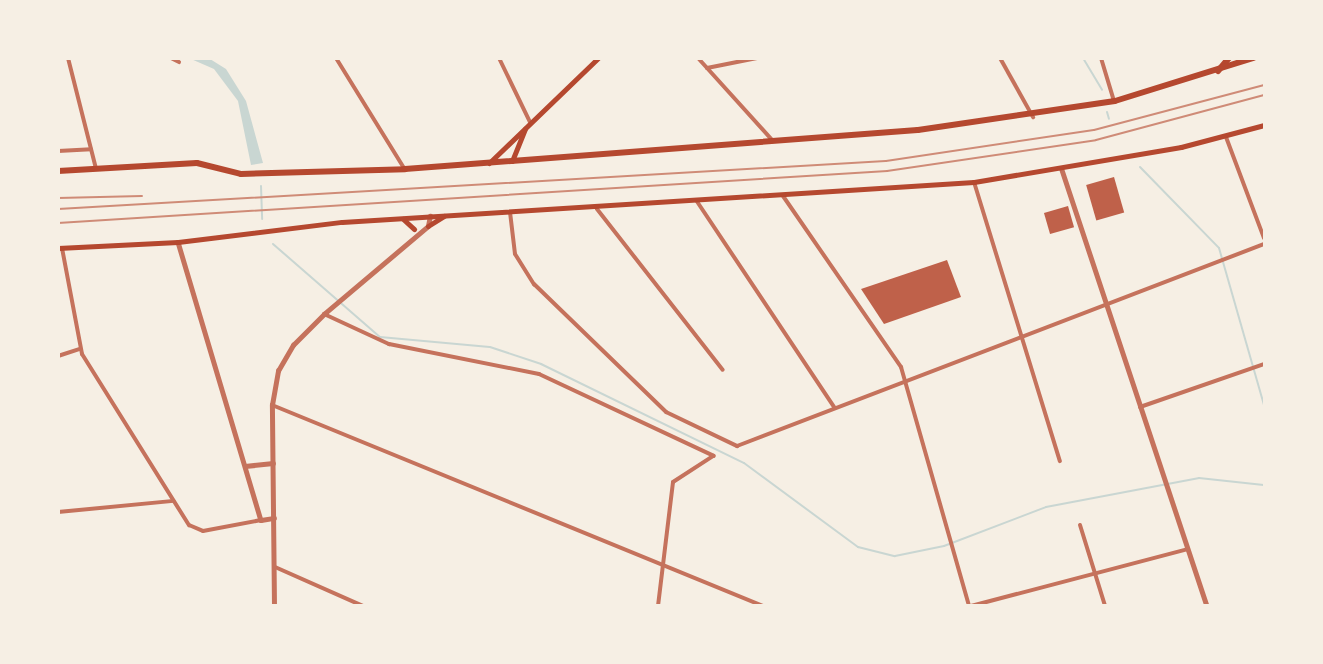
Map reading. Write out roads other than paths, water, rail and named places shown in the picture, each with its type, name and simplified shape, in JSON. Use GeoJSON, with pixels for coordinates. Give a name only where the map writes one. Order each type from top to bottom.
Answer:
{"type":"FeatureCollection","features":[{"type":"Feature","properties":{"kind":"main road"},"geometry":{"type":"LineString","coordinates":[[488,164],[598,58]]}},
{"type":"Feature","properties":{"kind":"main road"},"geometry":{"type":"LineString","coordinates":[[1216,73],[1229,58]]}},
{"type":"Feature","properties":{"kind":"main road"},"geometry":{"type":"LineString","coordinates":[[58,171],[197,162],[246,174],[405,169],[774,142],[1033,117],[1115,101],[1216,73],[1250,59]]}},
{"type":"Feature","properties":{"kind":"main road"},"geometry":{"type":"LineString","coordinates":[[512,161],[527,124]]}},
{"type":"Feature","properties":{"kind":"main road"},"geometry":{"type":"LineString","coordinates":[[60,248],[178,242],[401,218],[597,209],[696,200],[974,182],[1062,170],[1146,154],[1226,137],[1264,125]]}},
{"type":"Feature","properties":{"kind":"main road"},"geometry":{"type":"LineString","coordinates":[[428,226],[446,215]]}},
{"type":"Feature","properties":{"kind":"main road"},"geometry":{"type":"LineString","coordinates":[[401,218],[413,232]]}},
{"type":"Feature","properties":{"kind":"street"},"geometry":{"type":"LineString","coordinates":[[68,58],[96,169]]}},
{"type":"Feature","properties":{"kind":"street"},"geometry":{"type":"LineString","coordinates":[[171,58],[179,62]]}},
{"type":"Feature","properties":{"kind":"street"},"geometry":{"type":"LineString","coordinates":[[336,58],[405,169]]}},
{"type":"Feature","properties":{"kind":"street"},"geometry":{"type":"LineString","coordinates":[[498,58],[527,124]]}},
{"type":"Feature","properties":{"kind":"street"},"geometry":{"type":"LineString","coordinates":[[698,58],[774,142]]}},
{"type":"Feature","properties":{"kind":"street"},"geometry":{"type":"LineString","coordinates":[[707,68],[757,58]]}},
{"type":"Feature","properties":{"kind":"street"},"geometry":{"type":"LineString","coordinates":[[1000,58],[1033,117]]}},
{"type":"Feature","properties":{"kind":"street"},"geometry":{"type":"LineString","coordinates":[[1101,58],[1115,101]]}},
{"type":"Feature","properties":{"kind":"street"},"geometry":{"type":"LineString","coordinates":[[1226,137],[1264,238]]}},
{"type":"Feature","properties":{"kind":"street"},"geometry":{"type":"LineString","coordinates":[[58,151],[91,149]]}},
{"type":"Feature","properties":{"kind":"street"},"geometry":{"type":"LineString","coordinates":[[1062,170],[1207,606]]}},
{"type":"Feature","properties":{"kind":"street"},"geometry":{"type":"LineString","coordinates":[[974,182],[1060,461]]}},
{"type":"Feature","properties":{"kind":"street"},"geometry":{"type":"LineString","coordinates":[[783,196],[907,381],[970,606],[1188,549]]}},
{"type":"Feature","properties":{"kind":"street"},"geometry":{"type":"LineString","coordinates":[[696,200],[834,407]]}},
{"type":"Feature","properties":{"kind":"street"},"geometry":{"type":"LineString","coordinates":[[597,209],[723,370]]}},
{"type":"Feature","properties":{"kind":"street"},"geometry":{"type":"LineString","coordinates":[[510,212],[515,255],[534,284],[666,412],[737,446],[1020,335],[1107,305],[1264,243]]}},
{"type":"Feature","properties":{"kind":"street"},"geometry":{"type":"LineString","coordinates":[[274,606],[272,405],[288,353],[326,312],[413,232],[428,226],[430,216]]}},
{"type":"Feature","properties":{"kind":"street"},"geometry":{"type":"LineString","coordinates":[[413,232],[416,217]]}},
{"type":"Feature","properties":{"kind":"street"},"geometry":{"type":"LineString","coordinates":[[178,242],[261,520]]}},
{"type":"Feature","properties":{"kind":"street"},"geometry":{"type":"LineString","coordinates":[[60,248],[80,349],[173,501],[195,530],[274,518]]}},
{"type":"Feature","properties":{"kind":"street"},"geometry":{"type":"LineString","coordinates":[[326,312],[389,344],[539,374],[714,456],[673,482],[658,606]]}},
{"type":"Feature","properties":{"kind":"street"},"geometry":{"type":"LineString","coordinates":[[58,356],[80,349]]}},
{"type":"Feature","properties":{"kind":"street"},"geometry":{"type":"LineString","coordinates":[[1140,407],[1264,364]]}},
{"type":"Feature","properties":{"kind":"street"},"geometry":{"type":"LineString","coordinates":[[272,405],[762,606]]}},
{"type":"Feature","properties":{"kind":"street"},"geometry":{"type":"LineString","coordinates":[[245,466],[273,463]]}},
{"type":"Feature","properties":{"kind":"street"},"geometry":{"type":"LineString","coordinates":[[58,512],[173,501]]}},
{"type":"Feature","properties":{"kind":"street"},"geometry":{"type":"LineString","coordinates":[[1080,525],[1105,606]]}},
{"type":"Feature","properties":{"kind":"street"},"geometry":{"type":"LineString","coordinates":[[275,567],[363,606]]}},
{"type":"Feature","properties":{"kind":"waterway"},"geometry":{"type":"LineString","coordinates":[[1083,58],[1102,90]]}},
{"type":"Feature","properties":{"kind":"waterway"},"geometry":{"type":"LineString","coordinates":[[1107,112],[1109,119]]}},
{"type":"Feature","properties":{"kind":"waterway"},"geometry":{"type":"LineString","coordinates":[[1140,167],[1219,248],[1264,405]]}},
{"type":"Feature","properties":{"kind":"waterway"},"geometry":{"type":"LineString","coordinates":[[261,186],[262,219]]}},
{"type":"Feature","properties":{"kind":"waterway"},"geometry":{"type":"LineString","coordinates":[[273,244],[380,337],[490,347],[541,364],[744,463],[858,547],[895,556],[944,546],[1046,507],[1199,478],[1264,485]]}},
{"type":"Feature","properties":{"kind":"railway"},"geometry":{"type":"LineString","coordinates":[[58,209],[886,161],[1094,130],[1264,85]]}},
{"type":"Feature","properties":{"kind":"railway"},"geometry":{"type":"LineString","coordinates":[[58,223],[887,171],[1096,140],[1264,95]]}},
{"type":"Feature","properties":{"kind":"railway"},"geometry":{"type":"LineString","coordinates":[[58,198],[142,196]]}}]}
